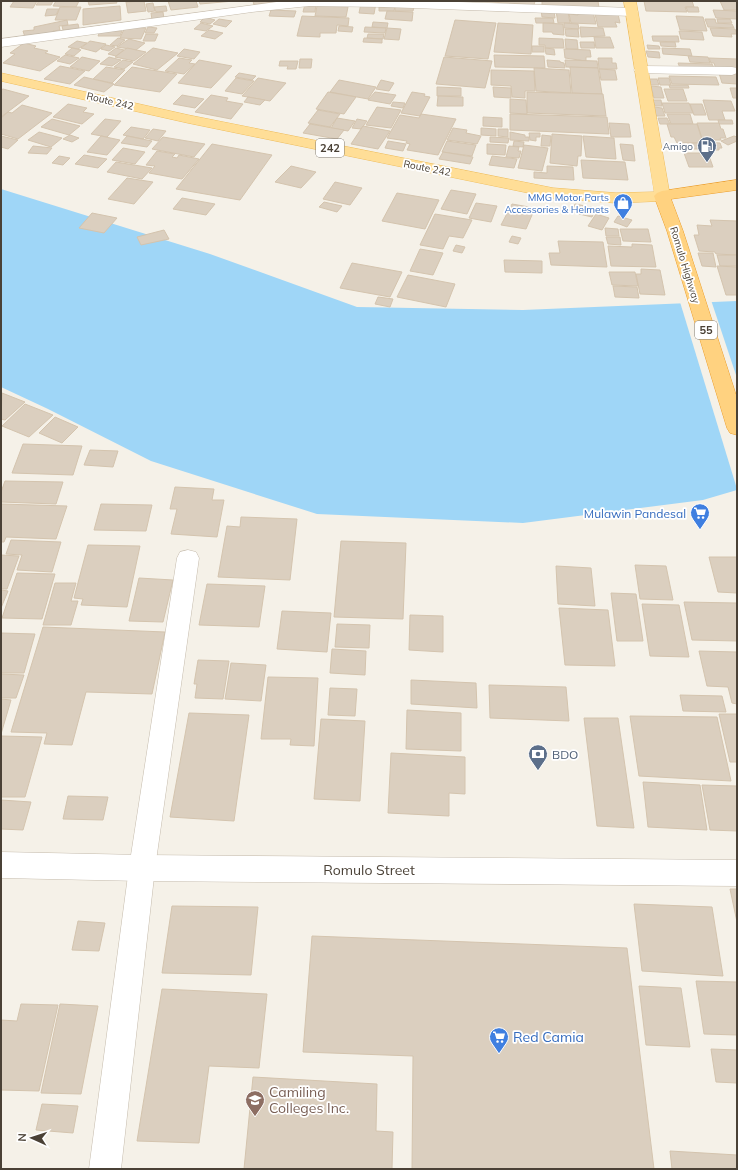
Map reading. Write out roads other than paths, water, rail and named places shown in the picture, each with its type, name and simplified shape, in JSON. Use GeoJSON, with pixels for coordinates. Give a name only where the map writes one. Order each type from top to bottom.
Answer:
{"type":"FeatureCollection","features":[{"type":"Feature","properties":{"kind":"highway"},"geometry":{"type":"LineString","coordinates":[[662,196],[737,185]]}},
{"type":"Feature","properties":{"kind":"highway","name":"Romulo Highway"},"geometry":{"type":"LineString","coordinates":[[662,196],[675,231],[737,428]]}},
{"type":"Feature","properties":{"kind":"main road"},"geometry":{"type":"LineString","coordinates":[[631,7],[662,196]]}},
{"type":"Feature","properties":{"kind":"main road","name":"Route 242"},"geometry":{"type":"LineString","coordinates":[[1,77],[188,119],[553,193],[616,198],[662,196]]}},
{"type":"Feature","properties":{"kind":"street"},"geometry":{"type":"LineString","coordinates":[[1,42],[252,8],[309,2],[631,7]]}},
{"type":"Feature","properties":{"kind":"street"},"geometry":{"type":"LineString","coordinates":[[641,70],[732,71]]}},
{"type":"Feature","properties":{"kind":"street"},"geometry":{"type":"LineString","coordinates":[[105,1169],[142,868],[188,558]]}},
{"type":"Feature","properties":{"kind":"street","name":"Romulo Street"},"geometry":{"type":"LineString","coordinates":[[1,865],[142,868],[737,873]]}},
{"type":"Feature","properties":{"kind":"water"},"geometry":{"type":"Polygon","coordinates":[[[1,189],[210,254],[357,307],[523,310],[737,301],[737,490],[703,500],[523,523],[317,514],[151,461],[1,387],[1,189]]]}},
{"type":"Feature","properties":{"kind":"place","name":"Amigo"},"geometry":{"type":"Point","coordinates":[707,163]}},
{"type":"Feature","properties":{"kind":"place","name":"MMG Motor Parts Accessories & Helmets"},"geometry":{"type":"Point","coordinates":[623,220]}},
{"type":"Feature","properties":{"kind":"place","name":"Mulawin Pandesal"},"geometry":{"type":"Point","coordinates":[700,530]}},
{"type":"Feature","properties":{"kind":"place","name":"BDO"},"geometry":{"type":"Point","coordinates":[538,771]}},
{"type":"Feature","properties":{"kind":"place","name":"Red Camia"},"geometry":{"type":"Point","coordinates":[499,1054]}},
{"type":"Feature","properties":{"kind":"place","name":"Camiling Colleges Inc."},"geometry":{"type":"Point","coordinates":[255,1117]}}]}
